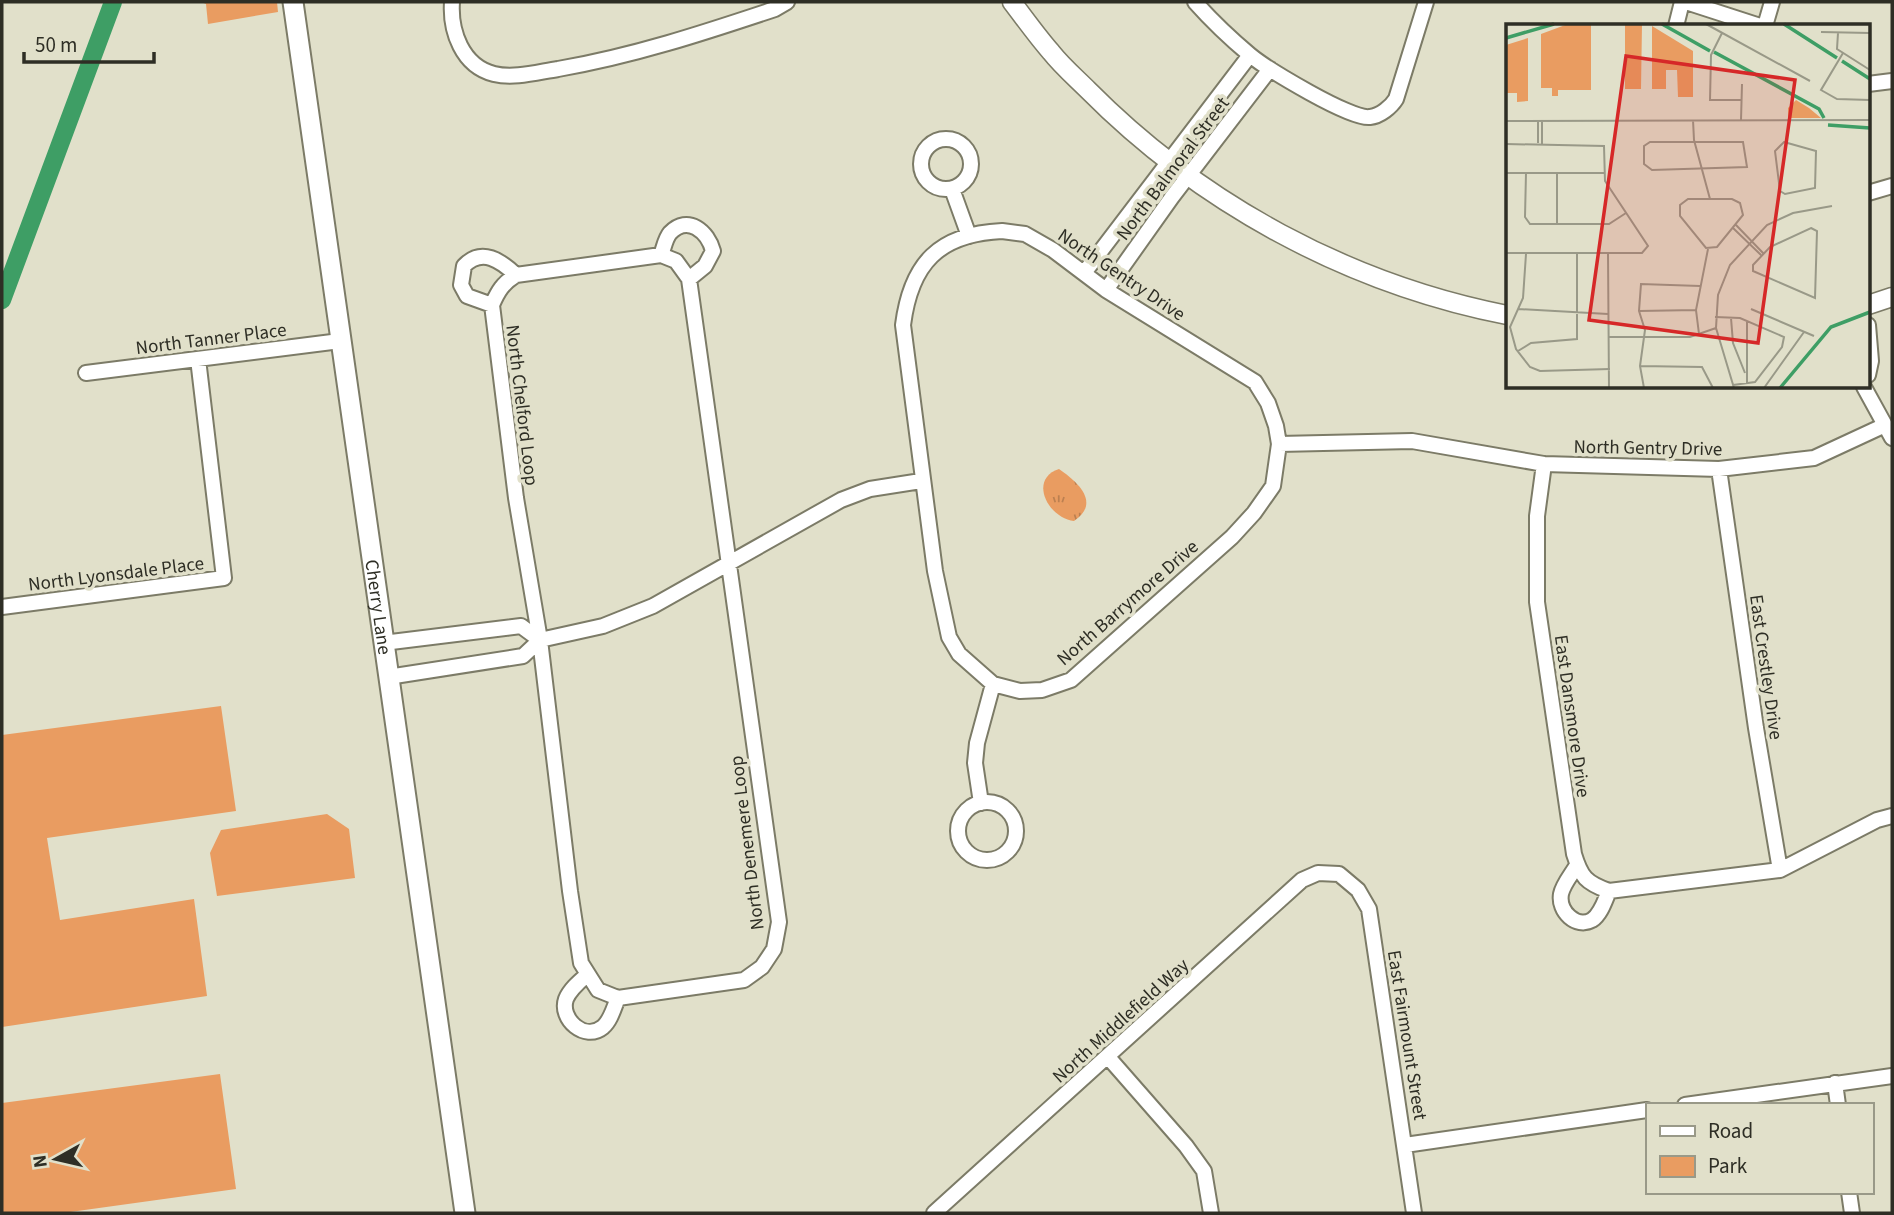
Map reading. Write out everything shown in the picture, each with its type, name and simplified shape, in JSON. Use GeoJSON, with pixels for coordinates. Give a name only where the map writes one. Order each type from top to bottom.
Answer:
{"type":"FeatureCollection","features":[{"type":"Feature","properties":{"kind":"main road","name":"Cherry Lane"},"geometry":{"type":"LineString","coordinates":[[293,2],[465,1213]]}},
{"type":"Feature","properties":{"kind":"street"},"geometry":{"type":"LineString","coordinates":[[452,2],[451,20],[455,37],[465,54],[475,64],[494,74],[522,75],[626,55],[684,40],[775,9],[787,2]]}},
{"type":"Feature","properties":{"kind":"street"},"geometry":{"type":"LineString","coordinates":[[1012,2],[1051,53],[1121,124],[1188,177],[1266,228],[1369,274],[1466,307],[1506,315]]}},
{"type":"Feature","properties":{"kind":"street"},"geometry":{"type":"LineString","coordinates":[[1195,2],[1250,55],[1270,69],[1348,113],[1370,117],[1391,107],[1396,99],[1426,2]]}},
{"type":"Feature","properties":{"kind":"street"},"geometry":{"type":"LineString","coordinates":[[1677,24],[1684,2],[1754,24]]}},
{"type":"Feature","properties":{"kind":"street"},"geometry":{"type":"LineString","coordinates":[[1766,24],[1772,2]]}},
{"type":"Feature","properties":{"kind":"street","name":"North Balmoral Street"},"geometry":{"type":"LineString","coordinates":[[1084,273],[1250,55]]}},
{"type":"Feature","properties":{"kind":"street","name":"North Balmoral Street"},"geometry":{"type":"LineString","coordinates":[[1106,290],[1270,69]]}},
{"type":"Feature","properties":{"kind":"street"},"geometry":{"type":"LineString","coordinates":[[1870,85],[1892,81]]}},
{"type":"Feature","properties":{"kind":"street"},"geometry":{"type":"LineString","coordinates":[[1870,192],[1892,186]]}},
{"type":"Feature","properties":{"kind":"street"},"geometry":{"type":"LineString","coordinates":[[952,189],[969,236]]}},
{"type":"Feature","properties":{"kind":"street"},"geometry":{"type":"LineString","coordinates":[[661,255],[668,235],[676,229],[687,226],[699,228],[707,236],[713,251],[705,266],[688,279]]}},
{"type":"Feature","properties":{"kind":"street","name":"North Gentry Drive"},"geometry":{"type":"LineString","coordinates":[[921,481],[903,325],[906,298],[923,263],[941,248],[981,232],[1025,234],[1053,250],[1106,290],[1255,382],[1268,403],[1279,444],[1412,441],[1544,464],[1719,469],[1814,458],[1883,425]]}},
{"type":"Feature","properties":{"kind":"street"},"geometry":{"type":"LineString","coordinates":[[492,305],[467,296],[460,278],[464,265],[477,257],[495,258],[516,275],[661,255],[676,261],[688,279],[727,562]]}},
{"type":"Feature","properties":{"kind":"street","name":"North Chelford Loop"},"geometry":{"type":"LineString","coordinates":[[516,275],[499,289],[492,305],[516,498],[540,640]]}},
{"type":"Feature","properties":{"kind":"street"},"geometry":{"type":"LineString","coordinates":[[1870,304],[1892,297]]}},
{"type":"Feature","properties":{"kind":"street","name":"North Tanner Place"},"geometry":{"type":"LineString","coordinates":[[86,373],[340,341]]}},
{"type":"Feature","properties":{"kind":"street","name":"North Lyonsdale Place"},"geometry":{"type":"LineString","coordinates":[[2,607],[225,578],[198,359]]}},
{"type":"Feature","properties":{"kind":"street"},"geometry":{"type":"LineString","coordinates":[[1864,388],[1892,438]]}},
{"type":"Feature","properties":{"kind":"street","name":"North Barrymore Drive"},"geometry":{"type":"LineString","coordinates":[[993,684],[1020,691],[1042,690],[1071,680],[1232,537],[1254,513],[1273,485],[1279,444]]}},
{"type":"Feature","properties":{"kind":"street","name":"East Dansmore Drive"},"geometry":{"type":"LineString","coordinates":[[1544,464],[1537,516],[1537,602],[1577,865]]}},
{"type":"Feature","properties":{"kind":"street","name":"East Crestley Drive"},"geometry":{"type":"LineString","coordinates":[[1719,469],[1756,728],[1780,870]]}},
{"type":"Feature","properties":{"kind":"street"},"geometry":{"type":"LineString","coordinates":[[388,677],[523,656],[540,640],[603,626],[653,606],[841,500],[870,489],[921,481],[934,572],[949,637],[959,654],[993,684],[977,743],[975,763],[981,803]]}},
{"type":"Feature","properties":{"kind":"street","name":"North Denemere Loop"},"geometry":{"type":"LineString","coordinates":[[618,998],[744,980],[762,967],[774,948],[779,922],[727,562]]}},
{"type":"Feature","properties":{"kind":"street"},"geometry":{"type":"LineString","coordinates":[[383,643],[522,625],[540,640],[570,891],[582,963],[598,990],[618,998],[610,1018],[602,1028],[588,1031],[578,1029],[568,1020],[564,1009],[569,993],[587,974]]}},
{"type":"Feature","properties":{"kind":"street"},"geometry":{"type":"LineString","coordinates":[[981,803],[999,805],[1013,818],[1016,827],[1012,846],[1006,853],[988,860],[970,854],[959,839],[960,821],[972,806],[981,803]]}},
{"type":"Feature","properties":{"kind":"street"},"geometry":{"type":"LineString","coordinates":[[1609,891],[1598,915],[1591,921],[1583,922],[1567,915],[1561,905],[1561,894],[1577,865],[1592,885],[1609,891],[1780,870],[1877,820],[1892,816]]}},
{"type":"Feature","properties":{"kind":"street","name":"North Middlefield Way"},"geometry":{"type":"LineString","coordinates":[[934,1213],[1303,880],[1318,873],[1339,874]]}},
{"type":"Feature","properties":{"kind":"street","name":"East Fairmount Street"},"geometry":{"type":"LineString","coordinates":[[1339,874],[1358,890],[1369,909],[1414,1213]]}},
{"type":"Feature","properties":{"kind":"street"},"geometry":{"type":"LineString","coordinates":[[1108,1057],[1186,1146],[1204,1171],[1211,1213]]}},
{"type":"Feature","properties":{"kind":"street"},"geometry":{"type":"LineString","coordinates":[[1699,1103],[1892,1076]]}},
{"type":"Feature","properties":{"kind":"street"},"geometry":{"type":"LineString","coordinates":[[1835,1083],[1838,1103]]}},
{"type":"Feature","properties":{"kind":"street"},"geometry":{"type":"LineString","coordinates":[[1405,1145],[1646,1110]]}},
{"type":"Feature","properties":{"kind":"street"},"geometry":{"type":"LineString","coordinates":[[1849,1194],[1852,1213]]}},
{"type":"Feature","properties":{"kind":"green space"},"geometry":{"type":"Polygon","coordinates":[[[201,2],[277,2],[278,12],[208,24],[206,4],[201,2]]]}},
{"type":"Feature","properties":{"kind":"green space"},"geometry":{"type":"Polygon","coordinates":[[[1059,469],[1084,493],[1086,507],[1074,521],[1056,513],[1045,498],[1045,481],[1059,469]]]}},
{"type":"Feature","properties":{"kind":"green space"},"geometry":{"type":"Polygon","coordinates":[[[221,706],[236,811],[47,838],[60,920],[194,899],[207,996],[2,1027],[2,735],[221,706]]]}},
{"type":"Feature","properties":{"kind":"green space"},"geometry":{"type":"Polygon","coordinates":[[[327,814],[349,829],[355,878],[217,896],[210,853],[221,830],[327,814]]]}},
{"type":"Feature","properties":{"kind":"green space"},"geometry":{"type":"Polygon","coordinates":[[[220,1074],[236,1189],[63,1213],[2,1213],[2,1103],[220,1074]]]}},
{"type":"Feature","properties":{"kind":"waterway"},"geometry":{"type":"LineString","coordinates":[[2,300],[113,2]]}}]}
